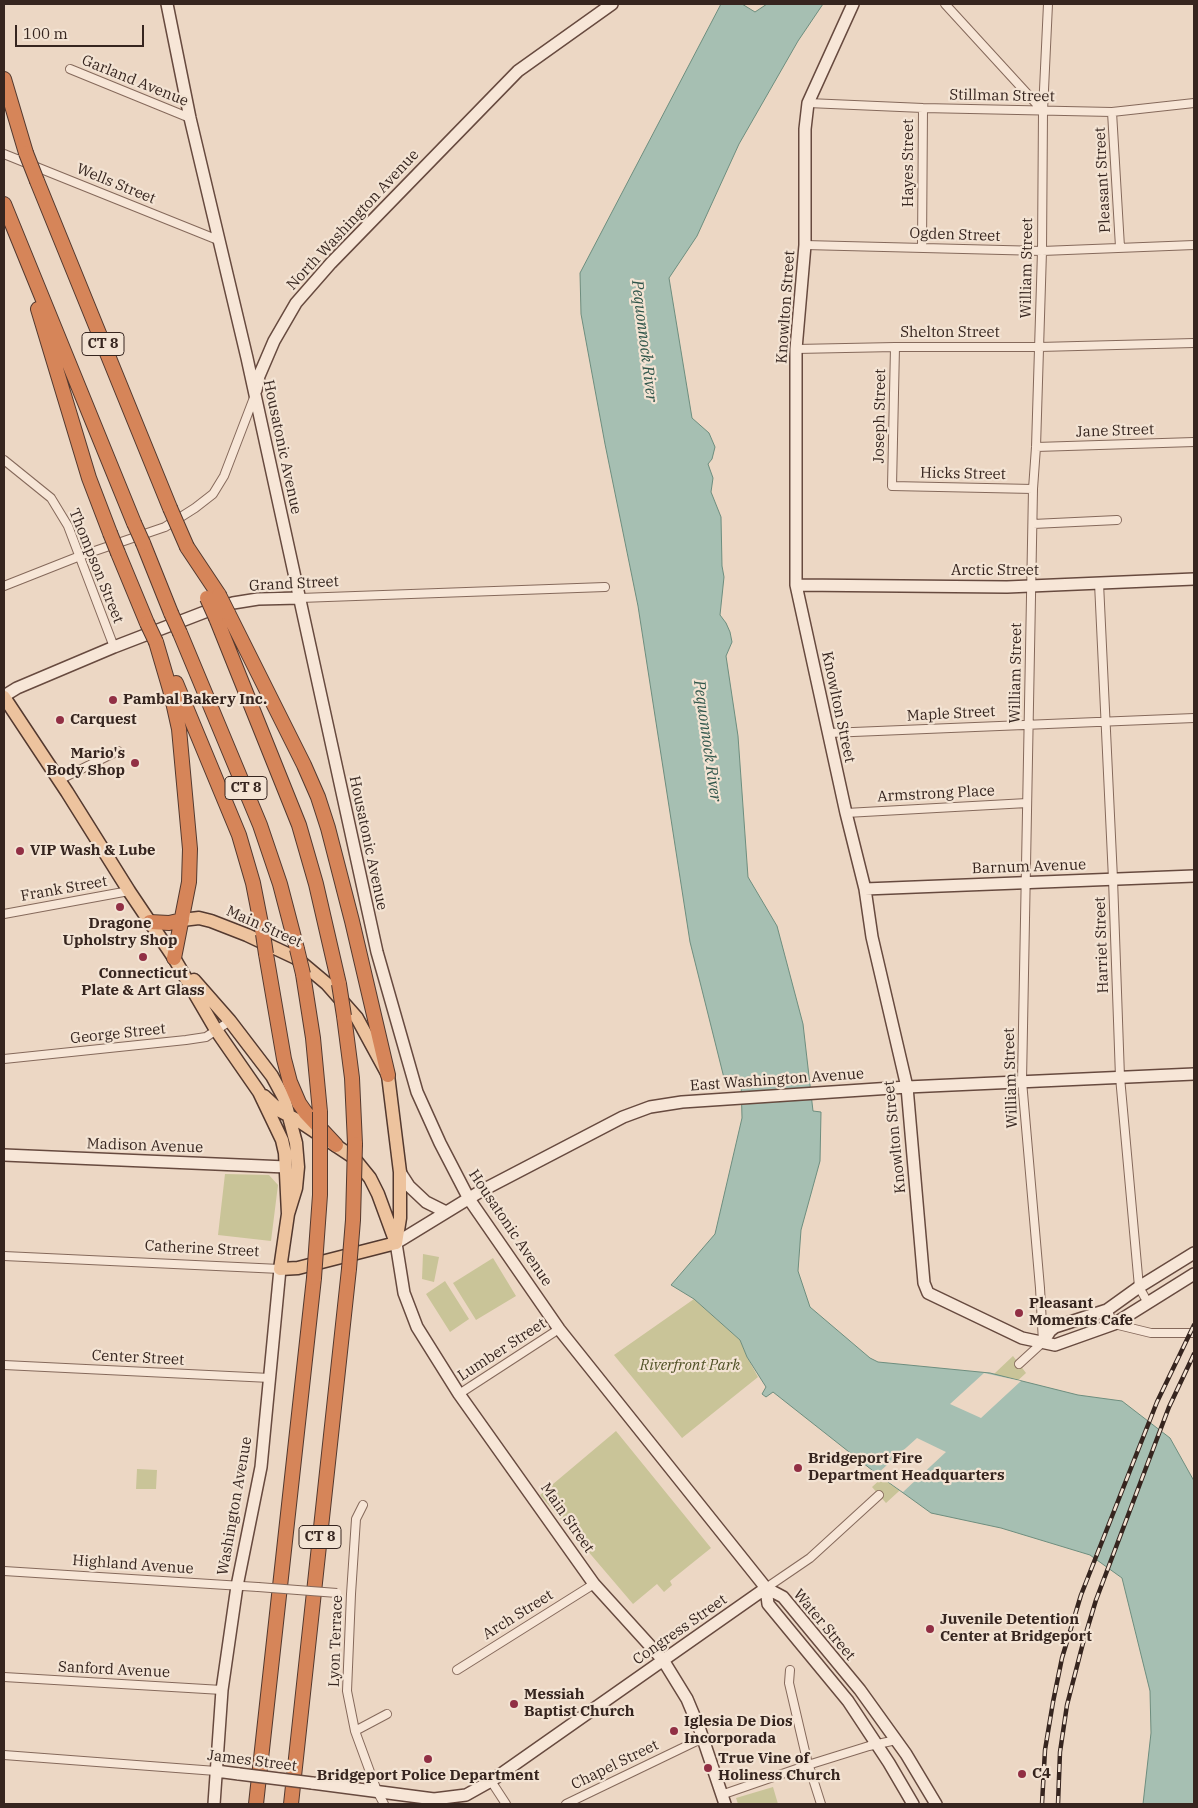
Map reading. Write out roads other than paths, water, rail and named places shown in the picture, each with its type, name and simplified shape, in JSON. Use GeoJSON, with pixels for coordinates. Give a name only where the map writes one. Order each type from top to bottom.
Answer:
{"type":"FeatureCollection","features":[{"type":"Feature","properties":{"kind":"highway","name":"CT 8"},"geometry":{"type":"LineString","coordinates":[[4,79],[26,153],[170,508],[186,547],[222,616],[299,825],[318,892],[339,984],[352,1086],[355,1144],[354,1212],[350,1269],[291,1804]]}},
{"type":"Feature","properties":{"kind":"highway","name":"CT 8"},"geometry":{"type":"LineString","coordinates":[[4,204],[260,825],[280,884],[303,974],[313,1038],[320,1112],[320,1195],[314,1278],[256,1804]]}},
{"type":"Feature","properties":{"kind":"highway"},"geometry":{"type":"LineString","coordinates":[[18,241],[89,478],[118,553],[172,675],[239,835],[253,883],[282,1051],[290,1082],[306,1114],[336,1146]]}},
{"type":"Feature","properties":{"kind":"highway"},"geometry":{"type":"LineString","coordinates":[[222,616],[304,765],[318,797],[328,828],[354,930],[388,1075]]}},
{"type":"Feature","properties":{"kind":"highway"},"geometry":{"type":"LineString","coordinates":[[156,642],[177,718],[186,800],[190,870],[174,958]]}},
{"type":"Feature","properties":{"kind":"highway"},"geometry":{"type":"LineString","coordinates":[[150,922],[169,923],[182,920]]}},
{"type":"Feature","properties":{"kind":"main road","name":"Housatonic Avenue"},"geometry":{"type":"LineString","coordinates":[[167,4],[190,118],[255,394],[377,952],[417,1092],[440,1143],[469,1199],[559,1329],[766,1588]]}},
{"type":"Feature","properties":{"kind":"main road","name":"North Washington Avenue"},"geometry":{"type":"LineString","coordinates":[[255,394],[259,376],[274,341],[296,303],[331,263],[518,71],[612,4]]}},
{"type":"Feature","properties":{"kind":"main road","name":"Knowlton Street"},"geometry":{"type":"LineString","coordinates":[[853,4],[808,104],[805,129],[805,245],[796,349],[796,585],[846,813],[865,889],[872,937],[907,1087],[924,1283],[928,1293],[1022,1338],[1043,1342]]}},
{"type":"Feature","properties":{"kind":"main road","name":"Arctic Street"},"geometry":{"type":"LineString","coordinates":[[796,585],[1031,586],[1194,579]]}},
{"type":"Feature","properties":{"kind":"main road","name":"Grand Street"},"geometry":{"type":"LineString","coordinates":[[4,696],[17,688],[114,647],[210,610],[233,603],[258,599],[300,598]]}},
{"type":"Feature","properties":{"kind":"main road","name":"Main Street"},"geometry":{"type":"LineString","coordinates":[[4,696],[174,958],[216,1030],[259,1092],[282,1140],[292,1167]]}},
{"type":"Feature","properties":{"kind":"main road","name":"Barnum Avenue"},"geometry":{"type":"LineString","coordinates":[[865,889],[1194,876]]}},
{"type":"Feature","properties":{"kind":"main road","name":"Main Street"},"geometry":{"type":"LineString","coordinates":[[182,920],[194,918],[211,921],[296,958],[327,984],[357,1018],[388,1075],[400,1172],[400,1218],[396,1243]]}},
{"type":"Feature","properties":{"kind":"main road","name":"Main Street"},"geometry":{"type":"LineString","coordinates":[[174,958],[230,1021],[272,1076],[284,1098],[296,1143],[292,1167]]}},
{"type":"Feature","properties":{"kind":"main road","name":"East Washington Avenue"},"geometry":{"type":"LineString","coordinates":[[396,1243],[481,1191],[623,1117],[650,1107],[682,1102],[822,1092],[1194,1074]]}},
{"type":"Feature","properties":{"kind":"main road","name":"Main Street"},"geometry":{"type":"LineString","coordinates":[[259,1092],[280,1111],[353,1157],[370,1178],[396,1243],[404,1292],[417,1327],[459,1394],[594,1584],[663,1660],[687,1699],[703,1738],[723,1800]]}},
{"type":"Feature","properties":{"kind":"main road","name":"Madison Avenue"},"geometry":{"type":"LineString","coordinates":[[4,1155],[292,1167]]}},
{"type":"Feature","properties":{"kind":"main road","name":"Washington Avenue"},"geometry":{"type":"LineString","coordinates":[[214,1804],[222,1690],[237,1586],[261,1466],[292,1167]]}},
{"type":"Feature","properties":{"kind":"main road"},"geometry":{"type":"LineString","coordinates":[[400,1172],[409,1186],[426,1202],[446,1212]]}},
{"type":"Feature","properties":{"kind":"main road","name":"Catherine Street"},"geometry":{"type":"LineString","coordinates":[[280,1270],[298,1268],[396,1243]]}},
{"type":"Feature","properties":{"kind":"main road"},"geometry":{"type":"LineString","coordinates":[[1194,1252],[1107,1310],[1055,1327],[1043,1342],[1051,1345],[1061,1344],[1114,1324],[1194,1274]]}},
{"type":"Feature","properties":{"kind":"main road","name":"Congress Street"},"geometry":{"type":"LineString","coordinates":[[491,1781],[766,1588]]}},
{"type":"Feature","properties":{"kind":"main road","name":"Water Street"},"geometry":{"type":"LineString","coordinates":[[766,1588],[783,1597],[860,1690],[896,1740],[936,1804]]}},
{"type":"Feature","properties":{"kind":"main road","name":"Water Street"},"geometry":{"type":"LineString","coordinates":[[766,1588],[768,1604],[848,1701],[877,1744],[913,1804]]}},
{"type":"Feature","properties":{"kind":"main road","name":"James Street"},"geometry":{"type":"LineString","coordinates":[[216,1771],[434,1799],[466,1795],[491,1781]]}},
{"type":"Feature","properties":{"kind":"street"},"geometry":{"type":"LineString","coordinates":[[946,4],[1043,111]]}},
{"type":"Feature","properties":{"kind":"street","name":"William Street"},"geometry":{"type":"LineString","coordinates":[[1043,1342],[1022,1081],[1033,489],[1036,447],[1042,251],[1043,111],[1048,4]]}},
{"type":"Feature","properties":{"kind":"street","name":"Garland Avenue"},"geometry":{"type":"LineString","coordinates":[[70,69],[190,118]]}},
{"type":"Feature","properties":{"kind":"street","name":"Stillman Street"},"geometry":{"type":"LineString","coordinates":[[808,104],[1112,112],[1194,103]]}},
{"type":"Feature","properties":{"kind":"street","name":"Hayes Street"},"geometry":{"type":"LineString","coordinates":[[922,247],[923,108]]}},
{"type":"Feature","properties":{"kind":"street","name":"Pleasant Street"},"geometry":{"type":"LineString","coordinates":[[1112,112],[1120,248]]}},
{"type":"Feature","properties":{"kind":"street","name":"Wells Street"},"geometry":{"type":"LineString","coordinates":[[4,154],[218,240]]}},
{"type":"Feature","properties":{"kind":"street","name":"Ogden Street"},"geometry":{"type":"LineString","coordinates":[[805,245],[1042,251],[1194,245]]}},
{"type":"Feature","properties":{"kind":"street","name":"Shelton Street"},"geometry":{"type":"LineString","coordinates":[[796,349],[1039,347],[1194,343]]}},
{"type":"Feature","properties":{"kind":"street","name":"Joseph Street"},"geometry":{"type":"LineString","coordinates":[[892,486],[895,347]]}},
{"type":"Feature","properties":{"kind":"street","name":"North Washington Avenue"},"geometry":{"type":"LineString","coordinates":[[4,586],[80,556],[165,527],[195,508],[213,494],[224,476],[255,394]]}},
{"type":"Feature","properties":{"kind":"street","name":"Jane Street"},"geometry":{"type":"LineString","coordinates":[[1036,447],[1194,442]]}},
{"type":"Feature","properties":{"kind":"street","name":"Thompson Street"},"geometry":{"type":"LineString","coordinates":[[4,460],[51,498],[68,526],[114,647]]}},
{"type":"Feature","properties":{"kind":"street","name":"Hicks Street"},"geometry":{"type":"LineString","coordinates":[[892,486],[1033,489]]}},
{"type":"Feature","properties":{"kind":"street"},"geometry":{"type":"LineString","coordinates":[[1033,524],[1118,520]]}},
{"type":"Feature","properties":{"kind":"street","name":"Harriet Street"},"geometry":{"type":"LineString","coordinates":[[1100,583],[1120,1077],[1139,1287],[1148,1303]]}},
{"type":"Feature","properties":{"kind":"street","name":"Grand Street"},"geometry":{"type":"LineString","coordinates":[[300,598],[605,587]]}},
{"type":"Feature","properties":{"kind":"street","name":"Maple Street"},"geometry":{"type":"LineString","coordinates":[[829,733],[1194,718]]}},
{"type":"Feature","properties":{"kind":"street"},"geometry":{"type":"LineString","coordinates":[[59,780],[118,751]]}},
{"type":"Feature","properties":{"kind":"street","name":"Armstrong Place"},"geometry":{"type":"LineString","coordinates":[[846,813],[1027,803]]}},
{"type":"Feature","properties":{"kind":"street","name":"Frank Street"},"geometry":{"type":"LineString","coordinates":[[5,911],[129,891]]}},
{"type":"Feature","properties":{"kind":"street","name":"George Street"},"geometry":{"type":"LineString","coordinates":[[4,1059],[206,1037],[230,1021]]}},
{"type":"Feature","properties":{"kind":"street","name":"Catherine Street"},"geometry":{"type":"LineString","coordinates":[[4,1256],[280,1270]]}},
{"type":"Feature","properties":{"kind":"street"},"geometry":{"type":"LineString","coordinates":[[1107,1310],[1114,1324],[1151,1334],[1194,1334]]}},
{"type":"Feature","properties":{"kind":"street","name":"Lumber Street"},"geometry":{"type":"LineString","coordinates":[[459,1394],[559,1329]]}},
{"type":"Feature","properties":{"kind":"street"},"geometry":{"type":"LineString","coordinates":[[1019,1364],[1043,1342]]}},
{"type":"Feature","properties":{"kind":"street","name":"Center Street"},"geometry":{"type":"LineString","coordinates":[[4,1365],[270,1378]]}},
{"type":"Feature","properties":{"kind":"street","name":"Congress Street"},"geometry":{"type":"LineString","coordinates":[[766,1588],[810,1558],[879,1495]]}},
{"type":"Feature","properties":{"kind":"street","name":"Lyon Terrace"},"geometry":{"type":"LineString","coordinates":[[363,1505],[356,1519],[350,1594],[347,1691],[355,1731],[377,1791],[384,1804]]}},
{"type":"Feature","properties":{"kind":"street","name":"Highland Avenue"},"geometry":{"type":"LineString","coordinates":[[4,1571],[350,1594]]}},
{"type":"Feature","properties":{"kind":"street","name":"Arch Street"},"geometry":{"type":"LineString","coordinates":[[457,1670],[594,1584]]}},
{"type":"Feature","properties":{"kind":"street"},"geometry":{"type":"LineString","coordinates":[[790,1670],[789,1682],[808,1765],[821,1804]]}},
{"type":"Feature","properties":{"kind":"street","name":"Sanford Avenue"},"geometry":{"type":"LineString","coordinates":[[4,1677],[222,1690]]}},
{"type":"Feature","properties":{"kind":"street"},"geometry":{"type":"LineString","coordinates":[[355,1731],[387,1714]]}},
{"type":"Feature","properties":{"kind":"street","name":"Chapel Street"},"geometry":{"type":"LineString","coordinates":[[566,1804],[703,1738]]}},
{"type":"Feature","properties":{"kind":"street"},"geometry":{"type":"LineString","coordinates":[[723,1800],[808,1765],[896,1740]]}},
{"type":"Feature","properties":{"kind":"street","name":"James Street"},"geometry":{"type":"LineString","coordinates":[[4,1755],[216,1771]]}},
{"type":"Feature","properties":{"kind":"street"},"geometry":{"type":"LineString","coordinates":[[491,1781],[506,1804]]}},
{"type":"Feature","properties":{"kind":"street"},"geometry":{"type":"LineString","coordinates":[[454,1804],[466,1795]]}},
{"type":"Feature","properties":{"kind":"water","name":"Pequonnock River"},"geometry":{"type":"Polygon","coordinates":[[[721,4],[742,4],[755,12],[767,4],[823,4],[798,41],[739,144],[697,236],[669,278],[692,418],[709,433],[715,447],[712,459],[708,464],[713,478],[711,492],[721,517],[724,577],[720,615],[730,632],[732,642],[726,656],[738,736],[748,877],[777,926],[803,1024],[813,1111],[821,1112],[820,1161],[801,1230],[798,1271],[810,1307],[870,1358],[878,1362],[990,1373],[1078,1395],[1122,1401],[1170,1438],[1194,1481],[1194,1804],[1143,1804],[1151,1733],[1150,1691],[1122,1578],[1090,1555],[1001,1528],[931,1513],[877,1474],[773,1392],[766,1397],[762,1394],[766,1387],[747,1357],[740,1340],[694,1299],[671,1285],[715,1234],[742,1118],[741,1079],[724,1078],[690,942],[638,606],[581,314],[580,273],[721,4]]]}},
{"type":"Feature","properties":{"kind":"railway"},"geometry":{"type":"LineString","coordinates":[[1042,1804],[1045,1750],[1053,1702],[1062,1658],[1081,1595],[1157,1402],[1194,1325]]}},
{"type":"Feature","properties":{"kind":"railway"},"geometry":{"type":"LineString","coordinates":[[1058,1804],[1060,1752],[1067,1705],[1083,1643],[1096,1600],[1169,1407],[1194,1354]]}},
{"type":"Feature","properties":{"kind":"place","name":"Pambal Bakery Inc."},"geometry":{"type":"Point","coordinates":[113,700]}},
{"type":"Feature","properties":{"kind":"place","name":"Carquest"},"geometry":{"type":"Point","coordinates":[60,720]}},
{"type":"Feature","properties":{"kind":"place","name":"Mario's Body Shop"},"geometry":{"type":"Point","coordinates":[135,763]}},
{"type":"Feature","properties":{"kind":"place","name":"VIP Wash & Lube"},"geometry":{"type":"Point","coordinates":[20,851]}},
{"type":"Feature","properties":{"kind":"place","name":"Dragone Upholstry Shop"},"geometry":{"type":"Point","coordinates":[120,907]}},
{"type":"Feature","properties":{"kind":"place","name":"Connecticut Plate & Art Glass"},"geometry":{"type":"Point","coordinates":[143,957]}},
{"type":"Feature","properties":{"kind":"place","name":"Pleasant Moments Cafe"},"geometry":{"type":"Point","coordinates":[1019,1313]}},
{"type":"Feature","properties":{"kind":"place","name":"Bridgeport Fire Department Headquarters"},"geometry":{"type":"Point","coordinates":[798,1468]}},
{"type":"Feature","properties":{"kind":"place","name":"Juvenile Detention Center at Bridgeport"},"geometry":{"type":"Point","coordinates":[930,1629]}},
{"type":"Feature","properties":{"kind":"place","name":"Messiah Baptist Church"},"geometry":{"type":"Point","coordinates":[514,1704]}},
{"type":"Feature","properties":{"kind":"place","name":"Iglesia De Dios Incorporada"},"geometry":{"type":"Point","coordinates":[674,1731]}},
{"type":"Feature","properties":{"kind":"place","name":"Bridgeport Police Department"},"geometry":{"type":"Point","coordinates":[428,1759]}},
{"type":"Feature","properties":{"kind":"place","name":"True Vine of Holiness Church"},"geometry":{"type":"Point","coordinates":[708,1768]}},
{"type":"Feature","properties":{"kind":"place","name":"C4"},"geometry":{"type":"Point","coordinates":[1022,1774]}},
{"type":"Feature","properties":{"kind":"park label","name":"Riverfront Park"},"geometry":{"type":"Point","coordinates":[690,1366]}}]}
